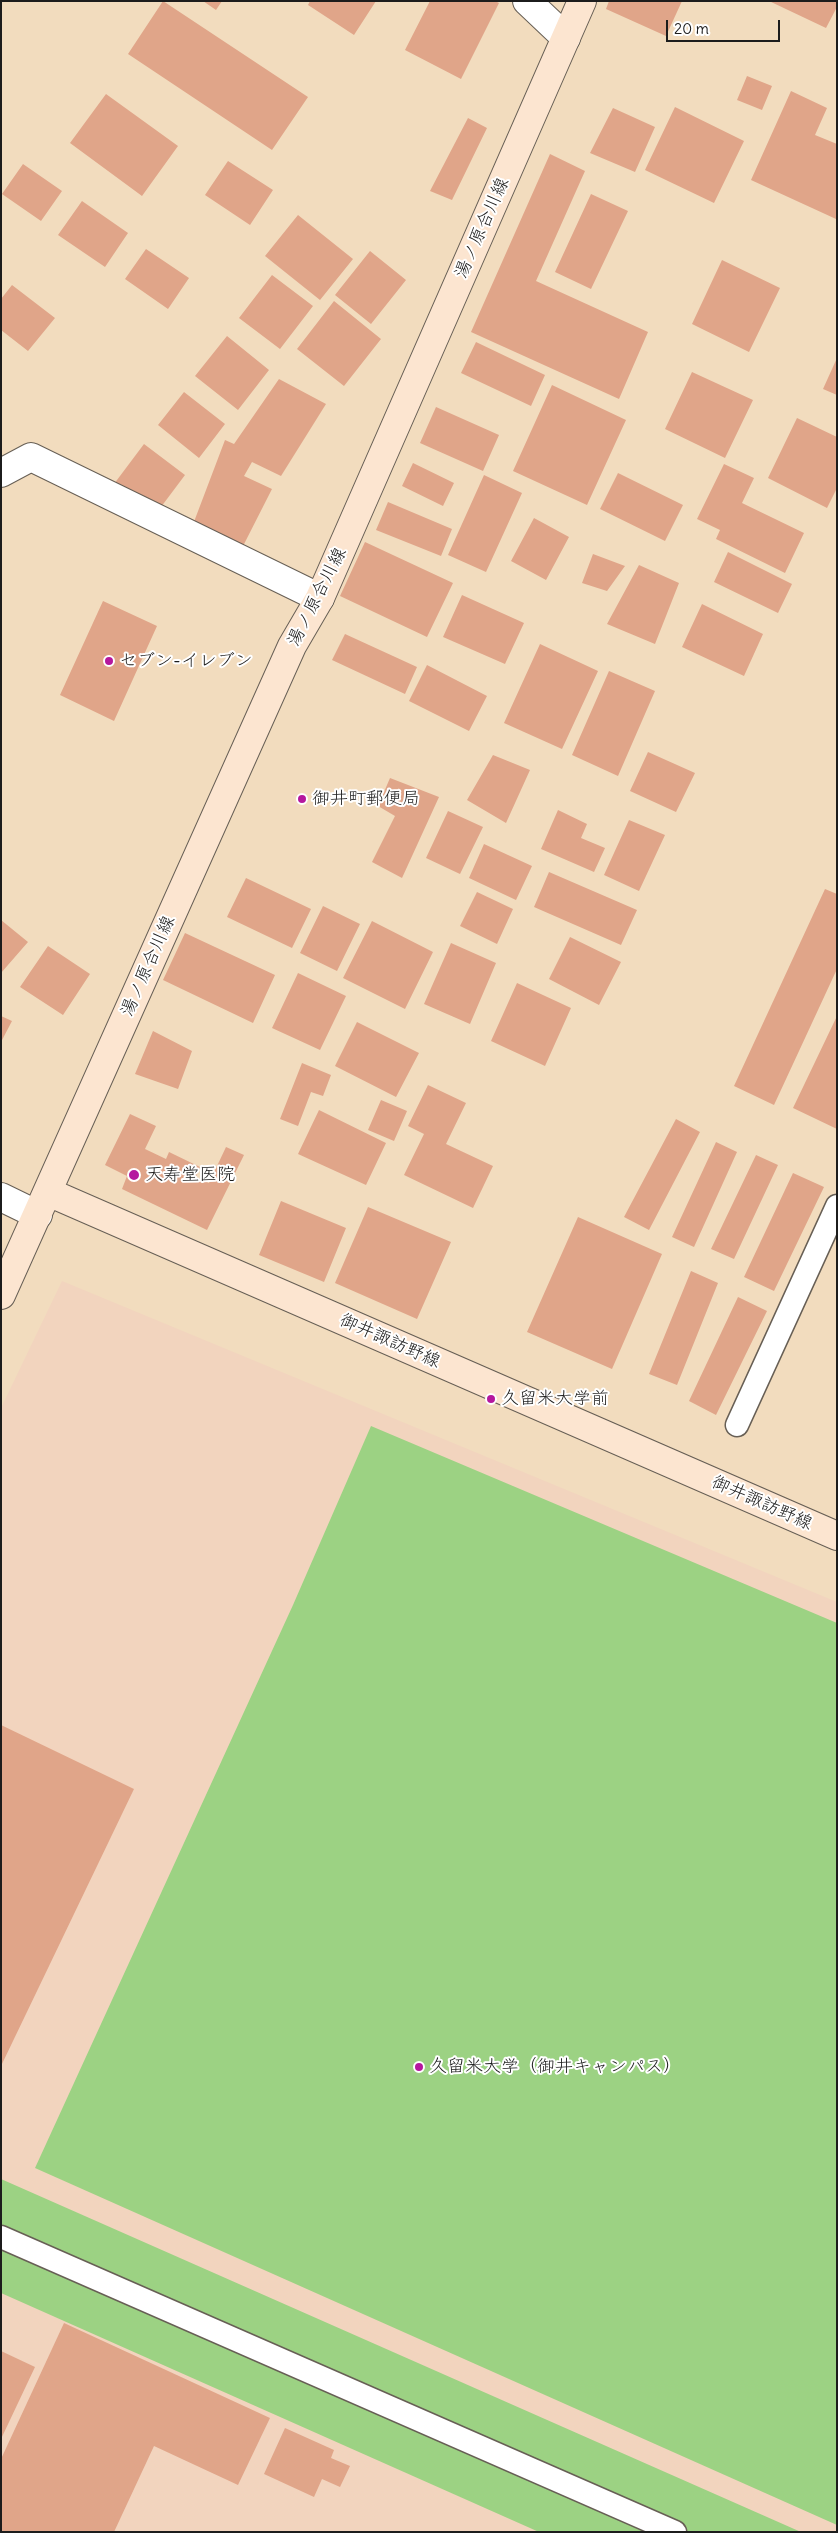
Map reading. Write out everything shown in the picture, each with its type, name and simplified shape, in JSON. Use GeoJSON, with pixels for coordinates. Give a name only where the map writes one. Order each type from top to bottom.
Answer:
{"type":"FeatureCollection","features":[{"type":"Feature","properties":{"kind":"main road","name":"湯ノ原合川線"},"geometry":{"type":"LineString","coordinates":[[43,1203],[292,646],[320,598],[582,1]]}},
{"type":"Feature","properties":{"kind":"main road"},"geometry":{"type":"LineString","coordinates":[[1,1295],[43,1203]]}},
{"type":"Feature","properties":{"kind":"main road","name":"御井諏訪野線"},"geometry":{"type":"LineString","coordinates":[[43,1203],[837,1536]]}},
{"type":"Feature","properties":{"kind":"street"},"geometry":{"type":"LineString","coordinates":[[527,1],[566,38]]}},
{"type":"Feature","properties":{"kind":"street"},"geometry":{"type":"LineString","coordinates":[[1,473],[31,457],[320,598]]}},
{"type":"Feature","properties":{"kind":"street"},"geometry":{"type":"LineString","coordinates":[[1,1197],[43,1203]]}},
{"type":"Feature","properties":{"kind":"lane"},"geometry":{"type":"LineString","coordinates":[[737,1425],[837,1206]]}},
{"type":"Feature","properties":{"kind":"lane"},"geometry":{"type":"LineString","coordinates":[[1,2237],[665,2530]]}},
{"type":"Feature","properties":{"kind":"shaded area","name":"久留米大学（御井キャンパス）"},"geometry":{"type":"Polygon","coordinates":[[[62,1281],[837,1602],[837,2532],[1,2532],[1,1408],[62,1281]]]}},
{"type":"Feature","properties":{"kind":"green space","name":"久留米大学（御井キャンパス）"},"geometry":{"type":"Polygon","coordinates":[[[371,1426],[837,1623],[837,2525],[35,2168],[293,1605],[371,1426]]]}},
{"type":"Feature","properties":{"kind":"green space"},"geometry":{"type":"Polygon","coordinates":[[[1,2179],[801,2532],[539,2532],[1,2293],[1,2179]]]}},
{"type":"Feature","properties":{"kind":"building"},"geometry":{"type":"Polygon","coordinates":[[[163,1],[308,97],[272,150],[128,54],[163,1]]]}},
{"type":"Feature","properties":{"kind":"building"},"geometry":{"type":"Polygon","coordinates":[[[203,1],[222,1],[216,10],[203,1]]]}},
{"type":"Feature","properties":{"kind":"building"},"geometry":{"type":"Polygon","coordinates":[[[310,1],[376,1],[354,35],[308,5],[310,1]]]}},
{"type":"Feature","properties":{"kind":"building"},"geometry":{"type":"Polygon","coordinates":[[[430,1],[495,1],[499,3],[461,79],[405,50],[430,1]]]}},
{"type":"Feature","properties":{"kind":"building"},"geometry":{"type":"Polygon","coordinates":[[[609,1],[682,1],[666,36],[606,9],[609,1]]]}},
{"type":"Feature","properties":{"kind":"building"},"geometry":{"type":"Polygon","coordinates":[[[769,1],[837,1],[837,7],[826,28],[769,1]]]}},
{"type":"Feature","properties":{"kind":"building"},"geometry":{"type":"Polygon","coordinates":[[[747,76],[772,86],[762,110],[737,100],[747,76]]]}},
{"type":"Feature","properties":{"kind":"building"},"geometry":{"type":"Polygon","coordinates":[[[791,91],[827,108],[815,135],[837,144],[836,219],[751,180],[791,91]]]}},
{"type":"Feature","properties":{"kind":"building"},"geometry":{"type":"Polygon","coordinates":[[[106,94],[178,146],[142,196],[70,143],[106,94]]]}},
{"type":"Feature","properties":{"kind":"building"},"geometry":{"type":"Polygon","coordinates":[[[675,107],[744,141],[714,203],[645,170],[675,107]]]}},
{"type":"Feature","properties":{"kind":"building"},"geometry":{"type":"Polygon","coordinates":[[[613,108],[655,127],[635,172],[590,153],[613,108]]]}},
{"type":"Feature","properties":{"kind":"building"},"geometry":{"type":"Polygon","coordinates":[[[468,118],[487,128],[452,200],[430,191],[468,118]]]}},
{"type":"Feature","properties":{"kind":"building"},"geometry":{"type":"Polygon","coordinates":[[[550,154],[585,171],[536,281],[648,332],[619,399],[471,332],[550,154]]]}},
{"type":"Feature","properties":{"kind":"building"},"geometry":{"type":"Polygon","coordinates":[[[228,161],[273,190],[250,225],[205,195],[228,161]]]}},
{"type":"Feature","properties":{"kind":"building"},"geometry":{"type":"Polygon","coordinates":[[[23,164],[62,191],[41,221],[2,194],[23,164]]]}},
{"type":"Feature","properties":{"kind":"building"},"geometry":{"type":"Polygon","coordinates":[[[591,194],[628,211],[591,289],[555,272],[591,194]]]}},
{"type":"Feature","properties":{"kind":"building"},"geometry":{"type":"Polygon","coordinates":[[[82,201],[128,233],[105,267],[58,235],[82,201]]]}},
{"type":"Feature","properties":{"kind":"building"},"geometry":{"type":"Polygon","coordinates":[[[298,215],[353,259],[320,300],[265,256],[298,215]]]}},
{"type":"Feature","properties":{"kind":"building"},"geometry":{"type":"Polygon","coordinates":[[[146,249],[189,278],[168,309],[125,279],[146,249]]]}},
{"type":"Feature","properties":{"kind":"building"},"geometry":{"type":"Polygon","coordinates":[[[370,251],[406,280],[371,324],[335,295],[370,251]]]}},
{"type":"Feature","properties":{"kind":"building"},"geometry":{"type":"Polygon","coordinates":[[[722,260],[780,288],[749,352],[692,324],[722,260]]]}},
{"type":"Feature","properties":{"kind":"building"},"geometry":{"type":"Polygon","coordinates":[[[272,275],[313,306],[280,349],[239,318],[272,275]]]}},
{"type":"Feature","properties":{"kind":"building"},"geometry":{"type":"Polygon","coordinates":[[[12,285],[55,318],[28,351],[1,330],[1,299],[12,285]]]}},
{"type":"Feature","properties":{"kind":"building"},"geometry":{"type":"Polygon","coordinates":[[[334,301],[381,339],[344,386],[297,349],[334,301]]]}},
{"type":"Feature","properties":{"kind":"building"},"geometry":{"type":"Polygon","coordinates":[[[227,336],[269,370],[238,410],[195,376],[227,336]]]}},
{"type":"Feature","properties":{"kind":"building"},"geometry":{"type":"Polygon","coordinates":[[[476,342],[545,375],[531,406],[461,373],[476,342]]]}},
{"type":"Feature","properties":{"kind":"building"},"geometry":{"type":"Polygon","coordinates":[[[837,358],[837,395],[823,389],[837,358]]]}},
{"type":"Feature","properties":{"kind":"building"},"geometry":{"type":"Polygon","coordinates":[[[692,372],[753,400],[725,458],[665,429],[692,372]]]}},
{"type":"Feature","properties":{"kind":"building"},"geometry":{"type":"Polygon","coordinates":[[[279,379],[326,404],[281,476],[252,462],[244,476],[272,489],[240,552],[192,527],[225,440],[234,444],[279,379]]]}},
{"type":"Feature","properties":{"kind":"building"},"geometry":{"type":"Polygon","coordinates":[[[552,385],[626,420],[587,505],[513,471],[552,385]]]}},
{"type":"Feature","properties":{"kind":"building"},"geometry":{"type":"Polygon","coordinates":[[[184,392],[225,424],[199,458],[158,425],[184,392]]]}},
{"type":"Feature","properties":{"kind":"building"},"geometry":{"type":"Polygon","coordinates":[[[436,407],[499,435],[483,471],[420,443],[436,407]]]}},
{"type":"Feature","properties":{"kind":"building"},"geometry":{"type":"Polygon","coordinates":[[[797,418],[837,437],[837,488],[827,508],[768,478],[797,418]]]}},
{"type":"Feature","properties":{"kind":"building"},"geometry":{"type":"Polygon","coordinates":[[[144,444],[185,475],[155,515],[114,484],[144,444]]]}},
{"type":"Feature","properties":{"kind":"building"},"geometry":{"type":"Polygon","coordinates":[[[413,463],[454,483],[443,506],[402,486],[413,463]]]}},
{"type":"Feature","properties":{"kind":"building"},"geometry":{"type":"Polygon","coordinates":[[[724,464],[754,478],[742,503],[804,533],[785,573],[716,539],[720,530],[697,519],[724,464]]]}},
{"type":"Feature","properties":{"kind":"building"},"geometry":{"type":"Polygon","coordinates":[[[618,473],[683,505],[665,541],[600,509],[618,473]]]}},
{"type":"Feature","properties":{"kind":"building"},"geometry":{"type":"Polygon","coordinates":[[[484,475],[522,493],[486,572],[448,555],[484,475]]]}},
{"type":"Feature","properties":{"kind":"building"},"geometry":{"type":"Polygon","coordinates":[[[388,502],[452,529],[441,556],[376,530],[388,502]]]}},
{"type":"Feature","properties":{"kind":"building"},"geometry":{"type":"Polygon","coordinates":[[[534,518],[569,537],[546,580],[511,561],[534,518]]]}},
{"type":"Feature","properties":{"kind":"building"},"geometry":{"type":"Polygon","coordinates":[[[365,542],[453,583],[427,637],[340,596],[365,542]]]}},
{"type":"Feature","properties":{"kind":"building"},"geometry":{"type":"Polygon","coordinates":[[[728,552],[792,584],[778,613],[714,582],[728,552]]]}},
{"type":"Feature","properties":{"kind":"building"},"geometry":{"type":"Polygon","coordinates":[[[593,554],[625,566],[607,591],[582,583],[593,554]]]}},
{"type":"Feature","properties":{"kind":"building"},"geometry":{"type":"Polygon","coordinates":[[[639,565],[679,583],[655,644],[607,624],[639,565]]]}},
{"type":"Feature","properties":{"kind":"building"},"geometry":{"type":"Polygon","coordinates":[[[462,595],[524,623],[505,664],[443,637],[462,595]]]}},
{"type":"Feature","properties":{"kind":"building","name":"セブン-イレブン"},"geometry":{"type":"Polygon","coordinates":[[[103,601],[157,626],[114,721],[60,695],[103,601]]]}},
{"type":"Feature","properties":{"kind":"building"},"geometry":{"type":"Polygon","coordinates":[[[702,604],[763,634],[744,676],[682,647],[702,604]]]}},
{"type":"Feature","properties":{"kind":"building"},"geometry":{"type":"Polygon","coordinates":[[[345,634],[417,667],[405,694],[332,660],[345,634]]]}},
{"type":"Feature","properties":{"kind":"building"},"geometry":{"type":"Polygon","coordinates":[[[540,644],[598,671],[562,749],[504,723],[540,644]]]}},
{"type":"Feature","properties":{"kind":"building"},"geometry":{"type":"Polygon","coordinates":[[[427,665],[487,696],[469,731],[409,701],[427,665]]]}},
{"type":"Feature","properties":{"kind":"building"},"geometry":{"type":"Polygon","coordinates":[[[609,671],[655,691],[618,776],[572,755],[609,671]]]}},
{"type":"Feature","properties":{"kind":"building"},"geometry":{"type":"Polygon","coordinates":[[[648,752],[695,773],[676,812],[630,791],[648,752]]]}},
{"type":"Feature","properties":{"kind":"building"},"geometry":{"type":"Polygon","coordinates":[[[493,755],[530,770],[506,823],[467,800],[493,755]]]}},
{"type":"Feature","properties":{"kind":"building"},"geometry":{"type":"Polygon","coordinates":[[[390,778],[439,797],[402,878],[372,862],[395,816],[378,806],[390,778]]]}},
{"type":"Feature","properties":{"kind":"building"},"geometry":{"type":"Polygon","coordinates":[[[558,810],[587,824],[581,838],[605,848],[594,872],[541,849],[558,810]]]}},
{"type":"Feature","properties":{"kind":"building"},"geometry":{"type":"Polygon","coordinates":[[[448,811],[483,827],[460,874],[426,858],[448,811]]]}},
{"type":"Feature","properties":{"kind":"building"},"geometry":{"type":"Polygon","coordinates":[[[629,820],[665,835],[639,891],[604,875],[629,820]]]}},
{"type":"Feature","properties":{"kind":"building"},"geometry":{"type":"Polygon","coordinates":[[[484,844],[532,866],[516,900],[469,878],[484,844]]]}},
{"type":"Feature","properties":{"kind":"building"},"geometry":{"type":"Polygon","coordinates":[[[549,872],[637,910],[621,945],[534,907],[549,872]]]}},
{"type":"Feature","properties":{"kind":"building"},"geometry":{"type":"Polygon","coordinates":[[[246,878],[311,909],[292,948],[227,917],[246,878]]]}},
{"type":"Feature","properties":{"kind":"building"},"geometry":{"type":"Polygon","coordinates":[[[825,889],[837,894],[837,969],[774,1105],[734,1086],[825,889]]]}},
{"type":"Feature","properties":{"kind":"building"},"geometry":{"type":"Polygon","coordinates":[[[477,892],[513,909],[497,944],[460,926],[477,892]]]}},
{"type":"Feature","properties":{"kind":"building"},"geometry":{"type":"Polygon","coordinates":[[[323,906],[360,924],[337,971],[300,953],[323,906]]]}},
{"type":"Feature","properties":{"kind":"building"},"geometry":{"type":"Polygon","coordinates":[[[1,920],[28,942],[1,973],[1,920]]]}},
{"type":"Feature","properties":{"kind":"building"},"geometry":{"type":"Polygon","coordinates":[[[372,921],[433,952],[405,1009],[343,978],[372,921]]]}},
{"type":"Feature","properties":{"kind":"building"},"geometry":{"type":"Polygon","coordinates":[[[185,933],[275,975],[253,1023],[163,980],[185,933]]]}},
{"type":"Feature","properties":{"kind":"building"},"geometry":{"type":"Polygon","coordinates":[[[570,937],[621,962],[599,1005],[549,979],[570,937]]]}},
{"type":"Feature","properties":{"kind":"building"},"geometry":{"type":"Polygon","coordinates":[[[451,943],[496,963],[470,1024],[424,1004],[451,943]]]}},
{"type":"Feature","properties":{"kind":"building"},"geometry":{"type":"Polygon","coordinates":[[[48,946],[90,974],[63,1015],[20,987],[48,946]]]}},
{"type":"Feature","properties":{"kind":"building"},"geometry":{"type":"Polygon","coordinates":[[[298,973],[346,996],[320,1050],[272,1028],[298,973]]]}},
{"type":"Feature","properties":{"kind":"building"},"geometry":{"type":"Polygon","coordinates":[[[517,983],[571,1008],[545,1066],[491,1041],[517,983]]]}},
{"type":"Feature","properties":{"kind":"building"},"geometry":{"type":"Polygon","coordinates":[[[1,1016],[12,1021],[1,1042],[1,1016]]]}},
{"type":"Feature","properties":{"kind":"building"},"geometry":{"type":"Polygon","coordinates":[[[837,1016],[837,1129],[793,1108],[837,1016]]]}},
{"type":"Feature","properties":{"kind":"building"},"geometry":{"type":"Polygon","coordinates":[[[357,1022],[419,1053],[396,1097],[335,1066],[357,1022]]]}},
{"type":"Feature","properties":{"kind":"building"},"geometry":{"type":"Polygon","coordinates":[[[153,1031],[192,1051],[178,1089],[135,1074],[153,1031]]]}},
{"type":"Feature","properties":{"kind":"building"},"geometry":{"type":"Polygon","coordinates":[[[302,1063],[331,1075],[323,1096],[311,1092],[298,1126],[280,1119],[302,1063]]]}},
{"type":"Feature","properties":{"kind":"building"},"geometry":{"type":"Polygon","coordinates":[[[428,1085],[466,1103],[446,1144],[493,1166],[473,1208],[404,1175],[424,1134],[408,1126],[428,1085]]]}},
{"type":"Feature","properties":{"kind":"building"},"geometry":{"type":"Polygon","coordinates":[[[381,1100],[407,1111],[394,1141],[368,1130],[381,1100]]]}},
{"type":"Feature","properties":{"kind":"building"},"geometry":{"type":"Polygon","coordinates":[[[319,1110],[386,1143],[366,1185],[298,1154],[319,1110]]]}},
{"type":"Feature","properties":{"kind":"building"},"geometry":{"type":"Polygon","coordinates":[[[130,1114],[156,1126],[145,1149],[166,1159],[169,1152],[200,1167],[196,1177],[209,1183],[226,1147],[244,1155],[207,1230],[122,1189],[127,1176],[105,1165],[130,1114]]]}},
{"type":"Feature","properties":{"kind":"building"},"geometry":{"type":"Polygon","coordinates":[[[676,1119],[700,1132],[649,1230],[624,1217],[676,1119]]]}},
{"type":"Feature","properties":{"kind":"building"},"geometry":{"type":"Polygon","coordinates":[[[716,1142],[737,1152],[694,1247],[672,1237],[716,1142]]]}},
{"type":"Feature","properties":{"kind":"building"},"geometry":{"type":"Polygon","coordinates":[[[756,1155],[778,1165],[734,1259],[711,1249],[756,1155]]]}},
{"type":"Feature","properties":{"kind":"building"},"geometry":{"type":"Polygon","coordinates":[[[793,1173],[824,1187],[774,1291],[744,1277],[793,1173]]]}},
{"type":"Feature","properties":{"kind":"building"},"geometry":{"type":"Polygon","coordinates":[[[281,1201],[346,1228],[324,1282],[259,1255],[281,1201]]]}},
{"type":"Feature","properties":{"kind":"building"},"geometry":{"type":"Polygon","coordinates":[[[368,1207],[451,1242],[417,1319],[335,1283],[368,1207]]]}},
{"type":"Feature","properties":{"kind":"building"},"geometry":{"type":"Polygon","coordinates":[[[578,1217],[662,1254],[612,1369],[527,1332],[578,1217]]]}},
{"type":"Feature","properties":{"kind":"building"},"geometry":{"type":"Polygon","coordinates":[[[691,1271],[718,1283],[677,1385],[649,1374],[691,1271]]]}},
{"type":"Feature","properties":{"kind":"building"},"geometry":{"type":"Polygon","coordinates":[[[738,1297],[767,1311],[716,1415],[689,1401],[738,1297]]]}},
{"type":"Feature","properties":{"kind":"building"},"geometry":{"type":"Polygon","coordinates":[[[1,1725],[134,1789],[1,2066],[1,1725]]]}},
{"type":"Feature","properties":{"kind":"building"},"geometry":{"type":"Polygon","coordinates":[[[64,2323],[270,2418],[238,2485],[154,2446],[114,2532],[1,2532],[1,2459],[64,2323]]]}},
{"type":"Feature","properties":{"kind":"building"},"geometry":{"type":"Polygon","coordinates":[[[1,2351],[35,2367],[1,2439],[1,2351]]]}},
{"type":"Feature","properties":{"kind":"building"},"geometry":{"type":"Polygon","coordinates":[[[285,2428],[334,2450],[331,2458],[350,2466],[340,2487],[322,2479],[314,2497],[264,2474],[285,2428]]]}},
{"type":"Feature","properties":{"kind":"place","name":"セブン-イレブン"},"geometry":{"type":"Point","coordinates":[109,661]}},
{"type":"Feature","properties":{"kind":"place","name":"御井町郵便局"},"geometry":{"type":"Point","coordinates":[302,799]}},
{"type":"Feature","properties":{"kind":"place","name":"天寿堂医院"},"geometry":{"type":"Point","coordinates":[134,1175]}},
{"type":"Feature","properties":{"kind":"place","name":"久留米大学前"},"geometry":{"type":"Point","coordinates":[491,1399]}},
{"type":"Feature","properties":{"kind":"place","name":"久留米大学（御井キャンパス）"},"geometry":{"type":"Point","coordinates":[419,2067]}}]}
